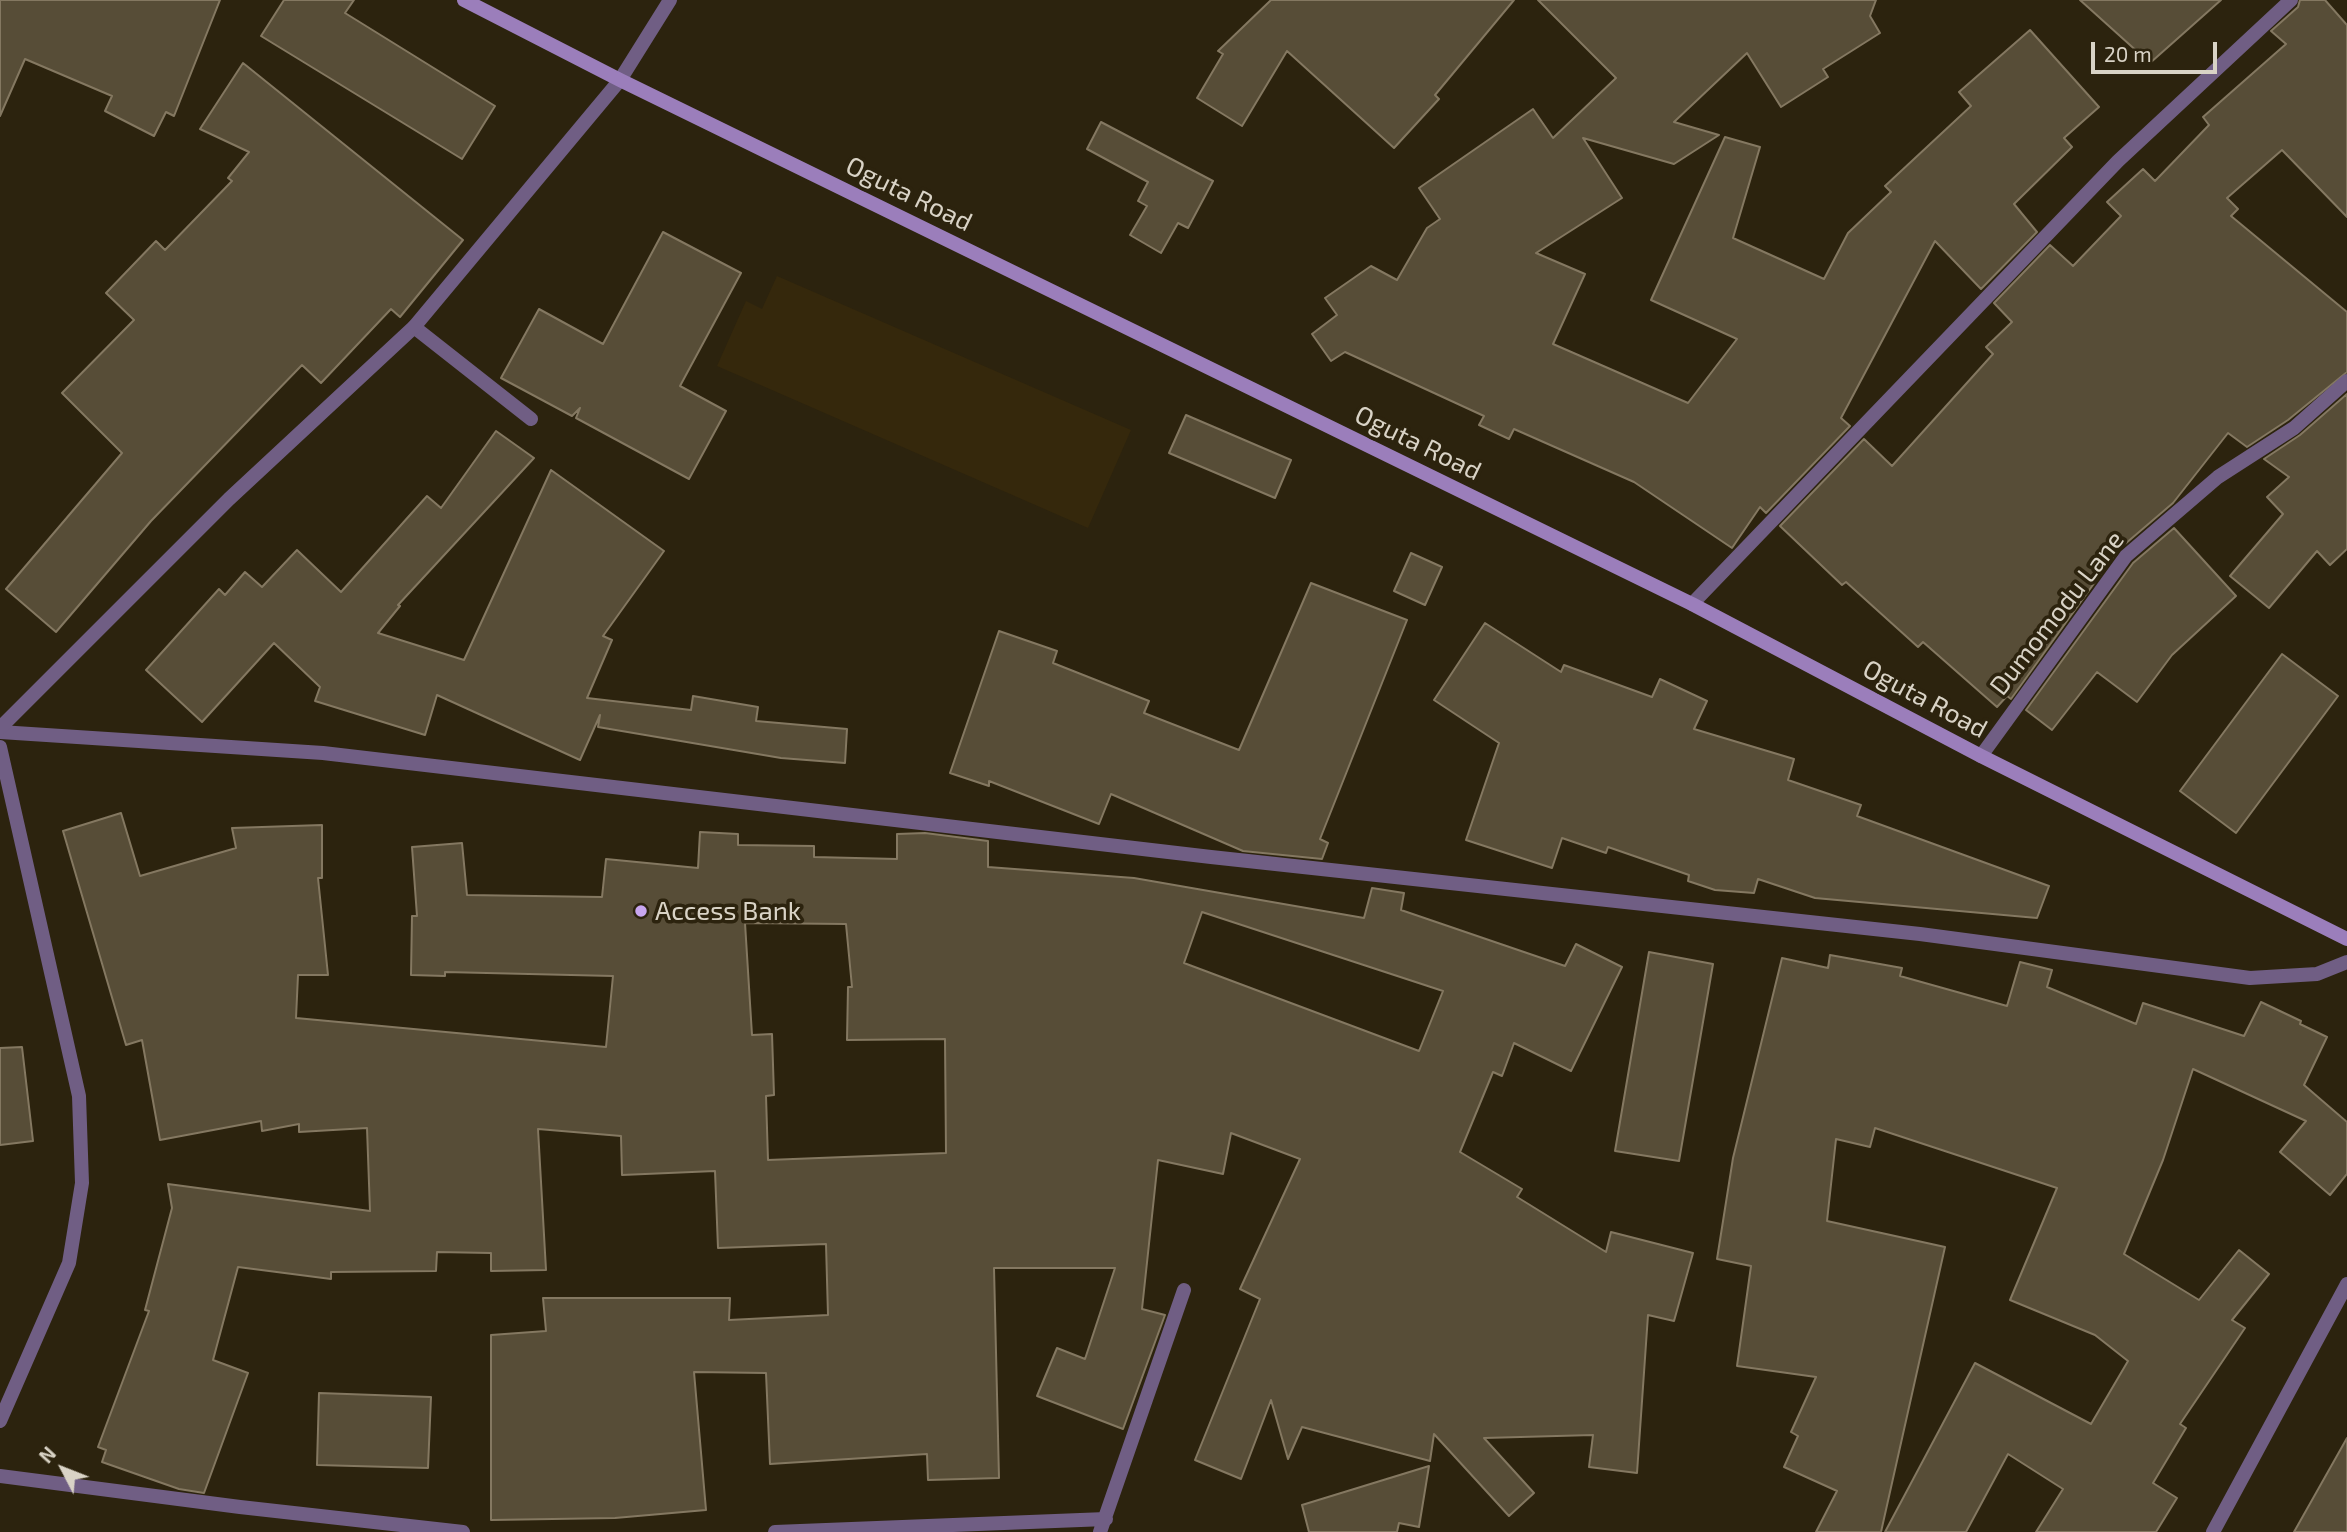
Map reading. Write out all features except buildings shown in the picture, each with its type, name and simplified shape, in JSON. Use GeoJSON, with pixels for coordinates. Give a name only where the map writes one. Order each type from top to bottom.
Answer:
{"type":"FeatureCollection","features":[{"type":"Feature","properties":{"kind":"main road","name":"Oguta Road"},"geometry":{"type":"LineString","coordinates":[[464,0],[620,80],[1692,604],[1981,756],[2347,939]]}},
{"type":"Feature","properties":{"kind":"street"},"geometry":{"type":"LineString","coordinates":[[0,730],[229,499],[414,327],[620,80],[670,0]]}},
{"type":"Feature","properties":{"kind":"street"},"geometry":{"type":"LineString","coordinates":[[1692,604],[2118,161],[2291,0]]}},
{"type":"Feature","properties":{"kind":"street"},"geometry":{"type":"LineString","coordinates":[[414,327],[531,419]]}},
{"type":"Feature","properties":{"kind":"street","name":"Dumomodu Lane"},"geometry":{"type":"LineString","coordinates":[[1981,756],[2126,556],[2217,477],[2294,428],[2347,381]]}},
{"type":"Feature","properties":{"kind":"street"},"geometry":{"type":"LineString","coordinates":[[0,730],[323,753],[1210,858],[1920,934],[2250,978],[2317,974],[2347,962]]}},
{"type":"Feature","properties":{"kind":"street"},"geometry":{"type":"LineString","coordinates":[[0,747],[79,1096],[82,1184],[69,1263],[0,1421]]}},
{"type":"Feature","properties":{"kind":"street"},"geometry":{"type":"LineString","coordinates":[[2213,1532],[2347,1284]]}},
{"type":"Feature","properties":{"kind":"street"},"geometry":{"type":"LineString","coordinates":[[775,1532],[1103,1526],[1184,1290]]}},
{"type":"Feature","properties":{"kind":"street"},"geometry":{"type":"LineString","coordinates":[[0,1476],[463,1532]]}},
{"type":"Feature","properties":{"kind":"shaded area"},"geometry":{"type":"Polygon","coordinates":[[[777,276],[1131,430],[1088,528],[717,366],[746,301],[762,309],[777,276]]]}},
{"type":"Feature","properties":{"kind":"place","name":"Access Bank"},"geometry":{"type":"Point","coordinates":[641,911]}}]}
